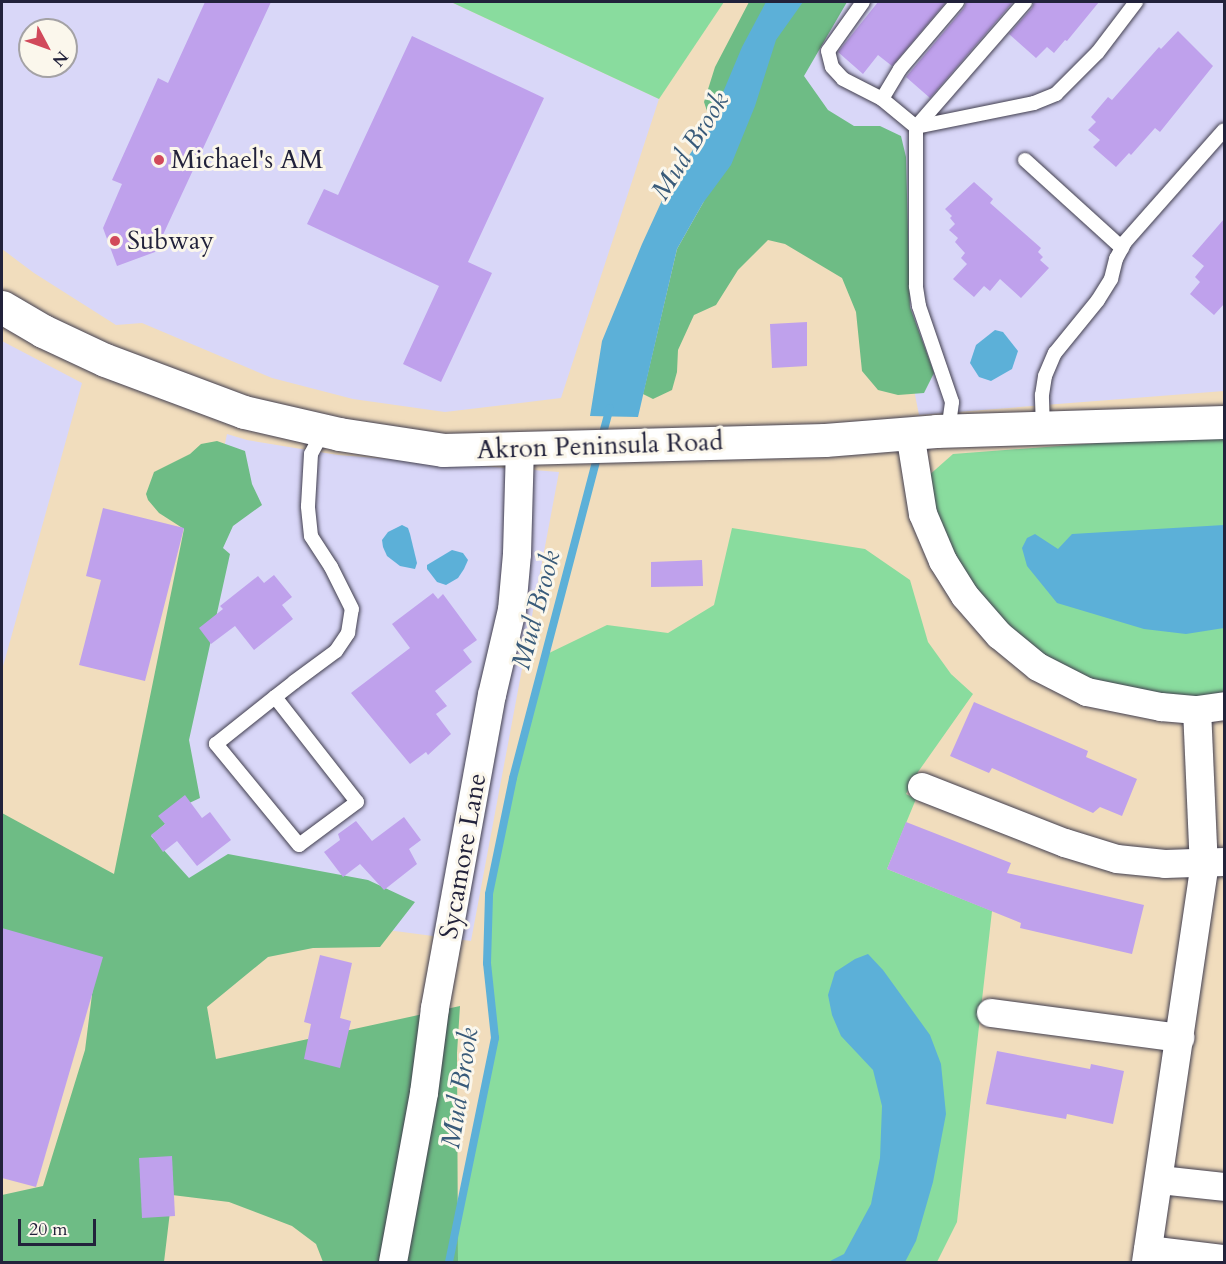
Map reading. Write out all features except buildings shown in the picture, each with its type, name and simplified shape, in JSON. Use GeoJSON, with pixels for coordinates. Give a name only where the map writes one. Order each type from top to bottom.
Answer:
{"type":"FeatureCollection","features":[{"type":"Feature","properties":{"kind":"street","name":"Akron Peninsula Road"},"geometry":{"type":"LineString","coordinates":[[2,307],[43,332],[125,368],[244,412],[324,430],[443,450],[825,440],[948,431],[1224,422]]}},
{"type":"Feature","properties":{"kind":"street"},"geometry":{"type":"LineString","coordinates":[[910,433],[923,514],[943,561],[965,596],[999,635],[1038,667],[1087,692],[1161,707],[1211,708],[1214,864],[1180,1038],[1147,1257],[1224,1259]]}},
{"type":"Feature","properties":{"kind":"street","name":"Sycamore Lane"},"geometry":{"type":"LineString","coordinates":[[393,1263],[424,1093],[435,1008],[492,695],[512,610],[517,554],[520,449]]}},
{"type":"Feature","properties":{"kind":"street"},"geometry":{"type":"LineString","coordinates":[[922,787],[1065,843],[1118,858],[1156,864],[1214,864]]}},
{"type":"Feature","properties":{"kind":"street"},"geometry":{"type":"LineString","coordinates":[[991,1013],[1180,1038]]}},
{"type":"Feature","properties":{"kind":"street"},"geometry":{"type":"LineString","coordinates":[[1160,1180],[1224,1187]]}},
{"type":"Feature","properties":{"kind":"lane"},"geometry":{"type":"LineString","coordinates":[[863,2],[844,25],[828,51],[832,67],[843,79],[882,99],[916,127]]}},
{"type":"Feature","properties":{"kind":"lane"},"geometry":{"type":"LineString","coordinates":[[882,99],[900,69],[957,2]]}},
{"type":"Feature","properties":{"kind":"lane"},"geometry":{"type":"LineString","coordinates":[[948,431],[952,402],[919,306],[916,286],[916,127],[1026,2]]}},
{"type":"Feature","properties":{"kind":"lane"},"geometry":{"type":"LineString","coordinates":[[916,127],[1023,106],[1056,94],[1098,52],[1136,2]]}},
{"type":"Feature","properties":{"kind":"lane"},"geometry":{"type":"LineString","coordinates":[[1043,428],[1042,395],[1052,361],[1098,300],[1110,279],[1122,248],[1224,130]]}},
{"type":"Feature","properties":{"kind":"lane"},"geometry":{"type":"LineString","coordinates":[[1025,160],[1122,248]]}},
{"type":"Feature","properties":{"kind":"lane"},"geometry":{"type":"LineString","coordinates":[[274,697],[357,802],[298,845],[216,744],[274,697],[336,651],[348,633],[351,609],[331,567],[310,536],[308,506],[311,454],[324,430]]}},
{"type":"Feature","properties":{"kind":"shaded area"},"geometry":{"type":"Polygon","coordinates":[[[2,2],[451,2],[659,99],[561,398],[445,412],[353,399],[272,378],[142,323],[116,325],[34,273],[2,249],[2,2]]]}},
{"type":"Feature","properties":{"kind":"shaded area"},"geometry":{"type":"Polygon","coordinates":[[[841,2],[1224,2],[1224,391],[919,415],[896,299],[775,79],[841,2]]]}},
{"type":"Feature","properties":{"kind":"shaded area"},"geometry":{"type":"Polygon","coordinates":[[[2,341],[82,383],[2,670],[2,341]]]}},
{"type":"Feature","properties":{"kind":"shaded area"},"geometry":{"type":"Polygon","coordinates":[[[227,434],[247,440],[338,455],[559,472],[471,941],[127,896],[227,434]]]}},
{"type":"Feature","properties":{"kind":"green space"},"geometry":{"type":"Polygon","coordinates":[[[451,2],[724,2],[659,99],[451,2]]]}},
{"type":"Feature","properties":{"kind":"green space"},"geometry":{"type":"Polygon","coordinates":[[[749,2],[847,2],[804,76],[828,110],[854,126],[880,126],[901,136],[906,157],[910,307],[934,373],[924,393],[898,395],[878,390],[862,371],[856,312],[842,278],[785,244],[768,240],[738,270],[716,305],[694,315],[678,350],[677,372],[672,390],[653,399],[643,394],[677,249],[703,203],[723,159],[704,102],[715,67],[749,2]]]}},
{"type":"Feature","properties":{"kind":"green space"},"geometry":{"type":"Polygon","coordinates":[[[1192,436],[1224,436],[1224,693],[1188,699],[1096,684],[1026,647],[950,561],[927,477],[953,454],[1192,436]]]}},
{"type":"Feature","properties":{"kind":"green space"},"geometry":{"type":"Polygon","coordinates":[[[217,441],[245,451],[252,484],[262,505],[233,526],[223,548],[230,554],[189,740],[200,798],[168,813],[165,824],[151,836],[189,878],[228,854],[368,880],[415,902],[380,947],[313,948],[268,957],[207,1007],[216,1059],[460,1006],[457,1053],[458,1262],[323,1262],[316,1244],[292,1226],[229,1202],[172,1195],[164,1262],[2,1262],[2,1195],[43,1186],[85,1050],[96,963],[2,933],[2,813],[114,874],[184,529],[159,513],[146,494],[154,472],[190,454],[201,444],[217,441]]]}},
{"type":"Feature","properties":{"kind":"green space"},"geometry":{"type":"Polygon","coordinates":[[[732,528],[865,549],[910,580],[928,642],[951,674],[973,694],[918,772],[906,794],[916,799],[887,869],[992,911],[957,1222],[937,1262],[458,1262],[458,1220],[495,1038],[487,963],[489,894],[513,778],[545,655],[607,625],[668,633],[714,605],[732,528]]]}},
{"type":"Feature","properties":{"kind":"water"},"geometry":{"type":"Polygon","coordinates":[[[766,2],[803,2],[776,40],[755,106],[731,165],[703,203],[677,249],[638,417],[590,416],[602,341],[642,244],[670,183],[708,128],[742,47],[766,2]]]}},
{"type":"Feature","properties":{"kind":"water"},"geometry":{"type":"Polygon","coordinates":[[[995,330],[1003,332],[1018,351],[1012,369],[991,381],[979,377],[970,363],[976,345],[995,330]]]}},
{"type":"Feature","properties":{"kind":"water"},"geometry":{"type":"Polygon","coordinates":[[[402,525],[408,528],[410,534],[417,563],[415,569],[400,566],[387,556],[383,547],[382,540],[388,532],[402,525]]]}},
{"type":"Feature","properties":{"kind":"water"},"geometry":{"type":"Polygon","coordinates":[[[1224,525],[1224,628],[1186,634],[1144,629],[1057,603],[1027,566],[1022,548],[1027,538],[1035,534],[1058,549],[1072,534],[1224,525]]]}},
{"type":"Feature","properties":{"kind":"water"},"geometry":{"type":"Polygon","coordinates":[[[452,550],[463,553],[468,560],[458,578],[446,585],[437,582],[427,569],[427,565],[452,550]]]}},
{"type":"Feature","properties":{"kind":"water"},"geometry":{"type":"Polygon","coordinates":[[[868,954],[883,970],[930,1035],[941,1064],[946,1114],[933,1182],[916,1241],[905,1262],[828,1262],[844,1254],[871,1204],[880,1158],[882,1106],[873,1070],[841,1036],[832,1015],[828,995],[835,972],[855,959],[868,954]]]}},
{"type":"Feature","properties":{"kind":"waterway","name":"Mud Brook"},"geometry":{"type":"LineString","coordinates":[[602,437],[610,408]]}},
{"type":"Feature","properties":{"kind":"waterway","name":"Mud Brook"},"geometry":{"type":"LineString","coordinates":[[449,1262],[495,1038],[487,963],[489,894],[513,778],[598,454]]}},
{"type":"Feature","properties":{"kind":"place","name":"Michael's AM"},"geometry":{"type":"Point","coordinates":[159,160]}},
{"type":"Feature","properties":{"kind":"place","name":"Subway"},"geometry":{"type":"Point","coordinates":[115,241]}}]}
